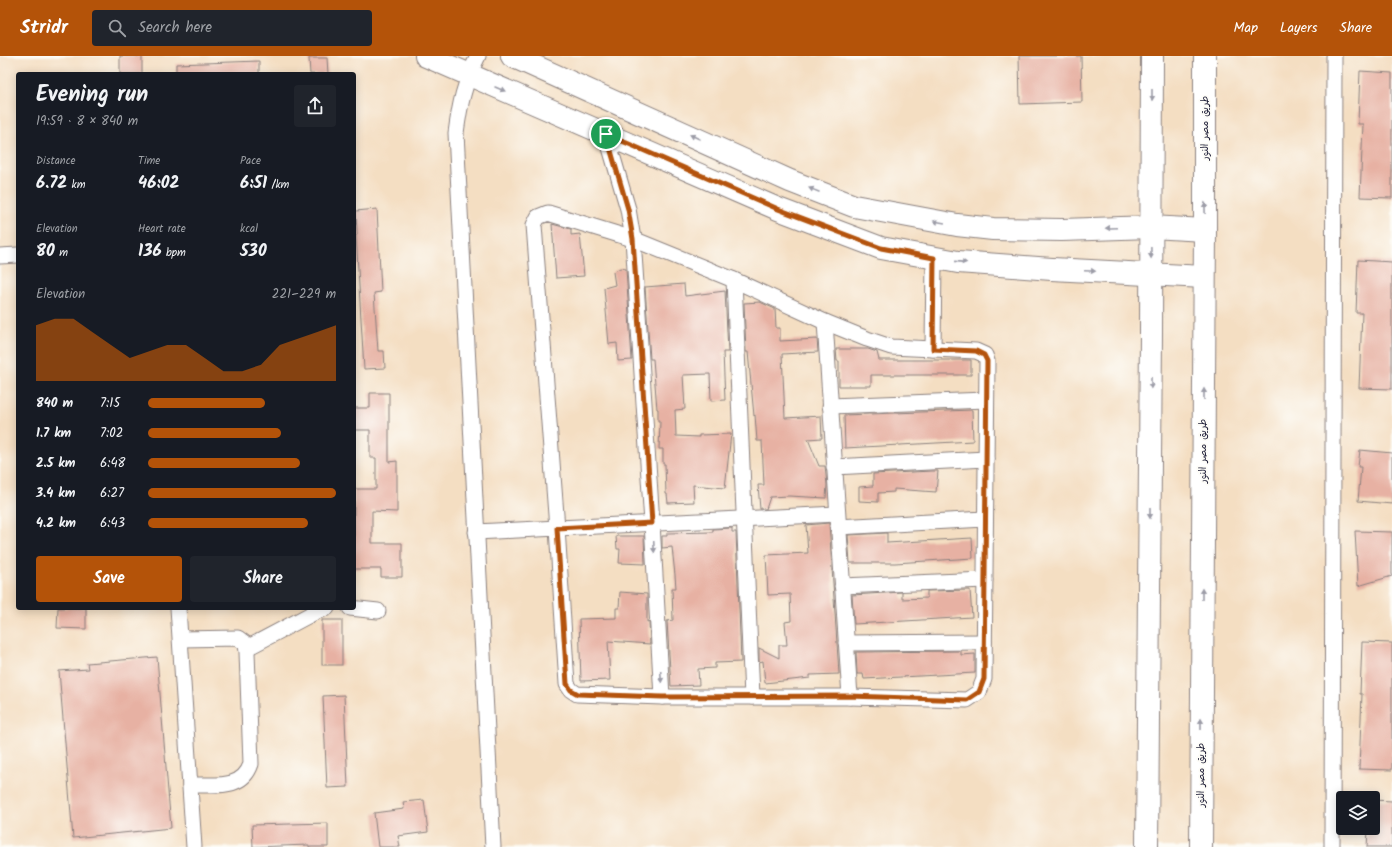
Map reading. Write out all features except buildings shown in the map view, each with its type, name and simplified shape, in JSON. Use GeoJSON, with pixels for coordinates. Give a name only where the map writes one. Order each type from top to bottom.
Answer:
{"type":"FeatureCollection","features":[{"type":"Feature","properties":{"kind":"street"},"geometry":{"type":"LineString","coordinates":[[426,56],[778,209],[881,248],[958,262],[1204,277]]}},
{"type":"Feature","properties":{"kind":"street"},"geometry":{"type":"LineString","coordinates":[[478,56],[469,75],[460,104],[456,133],[493,847]]}},
{"type":"Feature","properties":{"kind":"street"},"geometry":{"type":"LineString","coordinates":[[512,56],[790,181],[854,206],[957,225],[993,229],[1062,230],[1151,227],[1206,230]]}},
{"type":"Feature","properties":{"kind":"street"},"geometry":{"type":"LineString","coordinates":[[1147,847],[1152,274],[1152,56]]}},
{"type":"Feature","properties":{"kind":"street","name":"طريق مصر النور"},"geometry":{"type":"LineString","coordinates":[[1201,847],[1204,277],[1206,230],[1205,56]]}},
{"type":"Feature","properties":{"kind":"street"},"geometry":{"type":"LineString","coordinates":[[1332,847],[1338,58]]}},
{"type":"Feature","properties":{"kind":"street"},"geometry":{"type":"LineString","coordinates":[[606,134],[628,209],[633,239],[662,697]]}},
{"type":"Feature","properties":{"kind":"street"},"geometry":{"type":"LineString","coordinates":[[548,213],[633,239],[734,280],[825,322],[891,347],[976,351],[984,355],[987,361],[984,679],[979,692],[967,700],[850,696],[662,697],[578,694],[571,690],[567,684],[557,528],[534,225],[538,217],[548,213]]}},
{"type":"Feature","properties":{"kind":"street"},"geometry":{"type":"LineString","coordinates":[[0,256],[16,255]]}},
{"type":"Feature","properties":{"kind":"street"},"geometry":{"type":"LineString","coordinates":[[933,349],[934,258]]}},
{"type":"Feature","properties":{"kind":"street"},"geometry":{"type":"LineString","coordinates":[[734,280],[743,518],[752,697]]}},
{"type":"Feature","properties":{"kind":"street"},"geometry":{"type":"LineString","coordinates":[[825,322],[850,696]]}},
{"type":"Feature","properties":{"kind":"street"},"geometry":{"type":"LineString","coordinates":[[830,406],[986,400]]}},
{"type":"Feature","properties":{"kind":"street"},"geometry":{"type":"LineString","coordinates":[[834,467],[986,459]]}},
{"type":"Feature","properties":{"kind":"street"},"geometry":{"type":"LineString","coordinates":[[476,532],[743,518],[838,521],[985,519]]}},
{"type":"Feature","properties":{"kind":"street"},"geometry":{"type":"LineString","coordinates":[[842,586],[985,580]]}},
{"type":"Feature","properties":{"kind":"street"},"geometry":{"type":"LineString","coordinates":[[356,609],[378,611]]}},
{"type":"Feature","properties":{"kind":"street"},"geometry":{"type":"LineString","coordinates":[[178,610],[194,847]]}},
{"type":"Feature","properties":{"kind":"street"},"geometry":{"type":"LineString","coordinates":[[247,648],[321,610]]}},
{"type":"Feature","properties":{"kind":"street"},"geometry":{"type":"LineString","coordinates":[[181,639],[238,638],[243,641],[247,648],[251,764],[249,771],[239,781],[232,784],[190,784]]}},
{"type":"Feature","properties":{"kind":"street"},"geometry":{"type":"LineString","coordinates":[[846,643],[984,642]]}},
{"type":"Feature","properties":{"kind":"route"},"geometry":{"type":"LineString","coordinates":[[606,134],[778,209],[881,248],[934,258],[933,349],[976,351],[984,355],[987,361],[984,679],[979,692],[967,700],[850,696],[662,697],[578,694],[571,690],[567,684],[557,528],[652,523],[633,239],[628,209],[606,134]]}}]}
